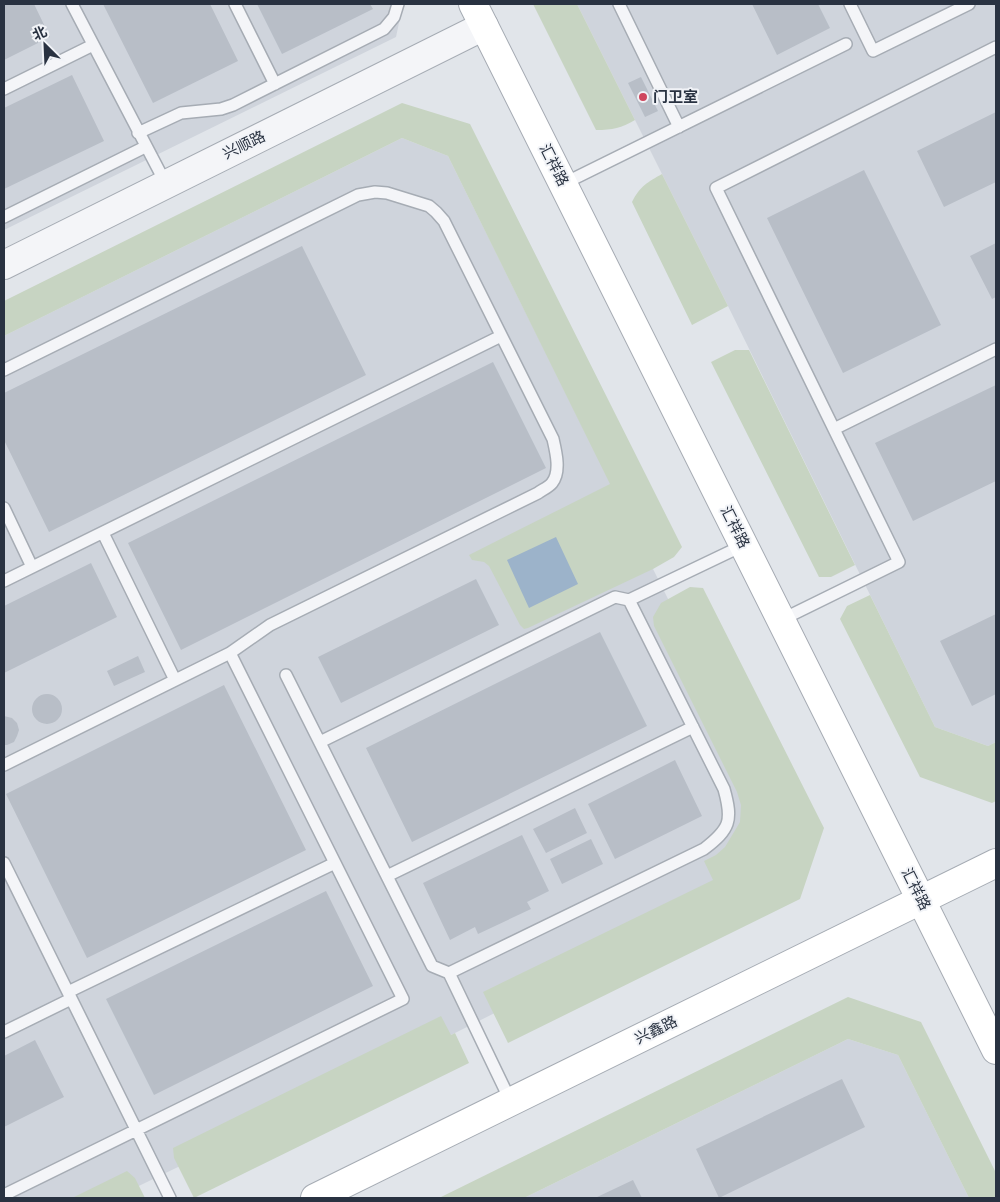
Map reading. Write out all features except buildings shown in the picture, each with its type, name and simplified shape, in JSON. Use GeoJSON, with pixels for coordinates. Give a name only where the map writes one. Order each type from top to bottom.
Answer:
{"type":"FeatureCollection","features":[{"type":"Feature","properties":{"kind":"main road","name":"汇祥路"},"geometry":{"type":"LineString","coordinates":[[479,15],[996,1050]]}},
{"type":"Feature","properties":{"kind":"main road","name":"兴鑫路"},"geometry":{"type":"LineString","coordinates":[[315,1198],[996,863]]}},
{"type":"Feature","properties":{"kind":"street","name":"兴顺路"},"geometry":{"type":"LineString","coordinates":[[4,265],[166,184],[479,15]]}},
{"type":"Feature","properties":{"kind":"lane"},"geometry":{"type":"LineString","coordinates":[[72,4],[166,184]]}},
{"type":"Feature","properties":{"kind":"lane"},"geometry":{"type":"LineString","coordinates":[[235,4],[275,84]]}},
{"type":"Feature","properties":{"kind":"lane"},"geometry":{"type":"LineString","coordinates":[[138,133],[181,113],[221,109],[233,105],[384,29],[394,18],[398,4]]}},
{"type":"Feature","properties":{"kind":"lane"},"geometry":{"type":"LineString","coordinates":[[619,4],[679,127]]}},
{"type":"Feature","properties":{"kind":"lane"},"geometry":{"type":"LineString","coordinates":[[850,4],[873,51],[969,4]]}},
{"type":"Feature","properties":{"kind":"lane"},"geometry":{"type":"LineString","coordinates":[[564,184],[846,44]]}},
{"type":"Feature","properties":{"kind":"lane"},"geometry":{"type":"LineString","coordinates":[[4,89],[93,46]]}},
{"type":"Feature","properties":{"kind":"lane"},"geometry":{"type":"LineString","coordinates":[[781,620],[899,562],[716,188],[996,47]]}},
{"type":"Feature","properties":{"kind":"lane"},"geometry":{"type":"LineString","coordinates":[[4,217],[145,147]]}},
{"type":"Feature","properties":{"kind":"lane"},"geometry":{"type":"LineString","coordinates":[[4,370],[358,194],[387,193],[429,206],[444,221],[552,439],[558,460],[552,483],[538,493],[270,625],[230,653],[4,765]]}},
{"type":"Feature","properties":{"kind":"lane"},"geometry":{"type":"LineString","coordinates":[[4,581],[501,336]]}},
{"type":"Feature","properties":{"kind":"lane"},"geometry":{"type":"LineString","coordinates":[[834,429],[996,349]]}},
{"type":"Feature","properties":{"kind":"lane"},"geometry":{"type":"LineString","coordinates":[[4,508],[32,567]]}},
{"type":"Feature","properties":{"kind":"lane"},"geometry":{"type":"LineString","coordinates":[[103,532],[175,680]]}},
{"type":"Feature","properties":{"kind":"lane"},"geometry":{"type":"LineString","coordinates":[[320,742],[615,597],[629,600],[744,545]]}},
{"type":"Feature","properties":{"kind":"lane"},"geometry":{"type":"LineString","coordinates":[[449,973],[704,849],[724,831],[728,818],[728,804],[724,789],[629,600]]}},
{"type":"Feature","properties":{"kind":"lane"},"geometry":{"type":"LineString","coordinates":[[4,1194],[403,999],[230,653]]}},
{"type":"Feature","properties":{"kind":"lane"},"geometry":{"type":"LineString","coordinates":[[286,675],[432,966],[449,973],[511,1102]]}},
{"type":"Feature","properties":{"kind":"lane"},"geometry":{"type":"LineString","coordinates":[[387,876],[693,727]]}},
{"type":"Feature","properties":{"kind":"lane"},"geometry":{"type":"LineString","coordinates":[[4,863],[170,1198]]}},
{"type":"Feature","properties":{"kind":"lane"},"geometry":{"type":"LineString","coordinates":[[4,1032],[70,996],[335,863]]}},
{"type":"Feature","properties":{"kind":"shaded area"},"geometry":{"type":"Polygon","coordinates":[[[4,4],[403,4],[396,37],[4,230],[4,4]]]}},
{"type":"Feature","properties":{"kind":"shaded area"},"geometry":{"type":"Polygon","coordinates":[[[577,4],[996,4],[996,742],[988,746],[935,727],[577,4]]]}},
{"type":"Feature","properties":{"kind":"shaded area"},"geometry":{"type":"Polygon","coordinates":[[[402,138],[448,156],[785,832],[771,874],[451,1035],[114,1198],[4,1198],[4,336],[402,138]]]}},
{"type":"Feature","properties":{"kind":"shaded area"},"geometry":{"type":"Polygon","coordinates":[[[848,1039],[898,1055],[969,1198],[524,1198],[848,1039]]]}},
{"type":"Feature","properties":{"kind":"green space"},"geometry":{"type":"Polygon","coordinates":[[[533,4],[577,4],[635,120],[617,128],[596,130],[533,4]]]}},
{"type":"Feature","properties":{"kind":"green space"},"geometry":{"type":"Polygon","coordinates":[[[402,103],[470,124],[682,547],[674,557],[653,569],[524,629],[520,625],[489,566],[484,562],[472,560],[469,555],[610,484],[448,156],[402,138],[4,336],[4,301],[402,103]]]}},
{"type":"Feature","properties":{"kind":"green space"},"geometry":{"type":"Polygon","coordinates":[[[662,174],[728,306],[692,325],[632,202],[645,185],[662,174]]]}},
{"type":"Feature","properties":{"kind":"green space"},"geometry":{"type":"Polygon","coordinates":[[[735,350],[749,350],[855,565],[831,577],[819,577],[711,362],[735,350]]]}},
{"type":"Feature","properties":{"kind":"green space"},"geometry":{"type":"Polygon","coordinates":[[[690,587],[703,588],[824,828],[800,899],[508,1043],[483,992],[713,880],[704,861],[716,855],[725,847],[740,822],[741,805],[737,792],[654,626],[653,617],[661,603],[690,587]]]}},
{"type":"Feature","properties":{"kind":"green space"},"geometry":{"type":"Polygon","coordinates":[[[870,595],[935,727],[988,746],[996,742],[996,801],[992,803],[920,777],[840,619],[847,606],[870,595]]]}},
{"type":"Feature","properties":{"kind":"green space"},"geometry":{"type":"Polygon","coordinates":[[[848,997],[921,1022],[996,1173],[996,1198],[969,1198],[898,1055],[848,1039],[524,1198],[439,1198],[848,997]]]}},
{"type":"Feature","properties":{"kind":"green space"},"geometry":{"type":"Polygon","coordinates":[[[441,1016],[451,1035],[455,1033],[469,1063],[194,1198],[174,1158],[173,1148],[441,1016]]]}},
{"type":"Feature","properties":{"kind":"green space"},"geometry":{"type":"Polygon","coordinates":[[[127,1171],[135,1178],[145,1198],[72,1198],[127,1171]]]}},
{"type":"Feature","properties":{"kind":"water"},"geometry":{"type":"Polygon","coordinates":[[[556,537],[578,584],[529,608],[507,560],[556,537]]]}},
{"type":"Feature","properties":{"kind":"place","name":"门卫室"},"geometry":{"type":"Point","coordinates":[643,97]}}]}
